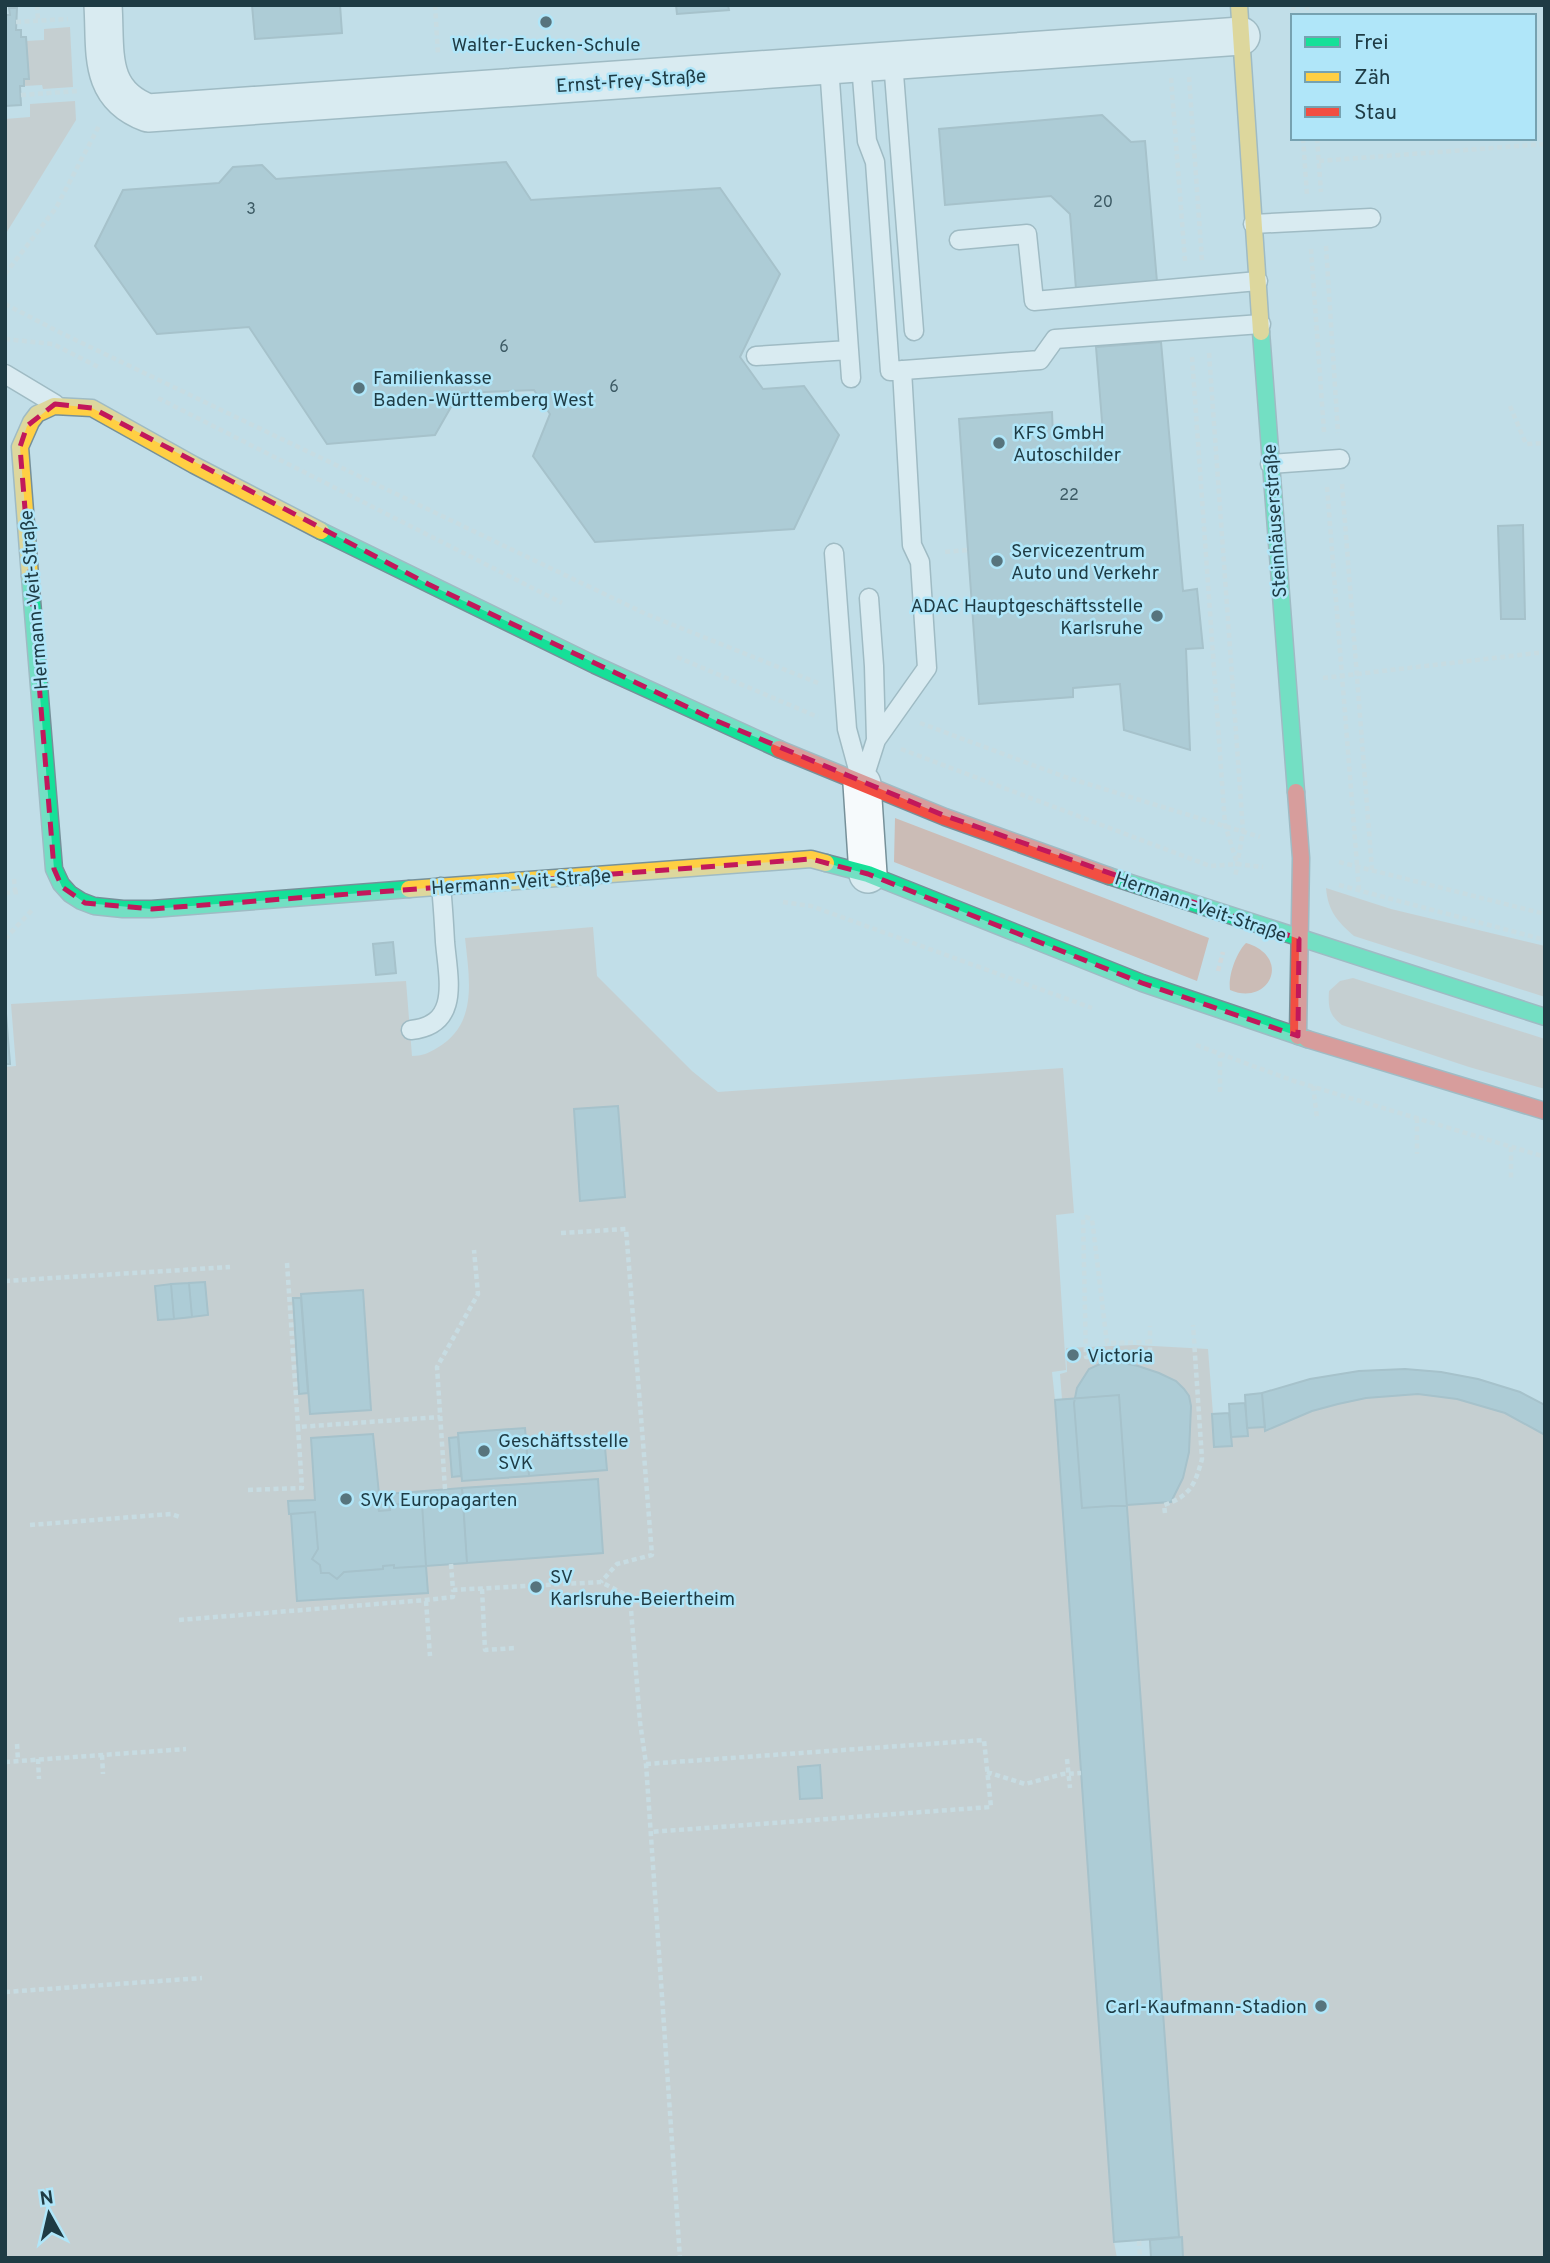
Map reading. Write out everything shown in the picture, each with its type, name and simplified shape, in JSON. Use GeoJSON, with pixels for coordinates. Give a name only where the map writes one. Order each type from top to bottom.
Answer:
{"type":"FeatureCollection","features":[{"type":"Feature","properties":{"kind":"street"},"geometry":{"type":"LineString","coordinates":[[103,5],[107,74],[114,89]]}},
{"type":"Feature","properties":{"kind":"street","name":"Ernst-Frey-Straße"},"geometry":{"type":"LineString","coordinates":[[114,89],[130,106],[148,113],[1177,40],[1240,21]]}},
{"type":"Feature","properties":{"kind":"street","name":"Steinhäuserstraße"},"geometry":{"type":"LineString","coordinates":[[1240,21],[1300,851],[1298,1036]]}},
{"type":"Feature","properties":{"kind":"street","name":"Hermann-Veit-Straße"},"geometry":{"type":"LineString","coordinates":[[1545,1017],[1117,878],[862,784],[618,677],[305,523],[92,408],[55,404],[36,414],[27,426],[20,447],[54,869],[62,887],[85,904],[107,909],[152,909],[811,859],[868,874],[1142,983],[1298,1036],[1545,1111]]}},
{"type":"Feature","properties":{"kind":"street"},"geometry":{"type":"LineString","coordinates":[[862,784],[868,874]]}},
{"type":"Feature","properties":{"kind":"lane"},"geometry":{"type":"LineString","coordinates":[[861,64],[914,331]]}},
{"type":"Feature","properties":{"kind":"lane"},"geometry":{"type":"LineString","coordinates":[[850,378],[861,64]]}},
{"type":"Feature","properties":{"kind":"lane"},"geometry":{"type":"LineString","coordinates":[[861,64],[867,141],[875,162],[890,371],[1040,360],[1055,339],[1261,324]]}},
{"type":"Feature","properties":{"kind":"lane"},"geometry":{"type":"LineString","coordinates":[[1253,224],[1371,218]]}},
{"type":"Feature","properties":{"kind":"lane"},"geometry":{"type":"LineString","coordinates":[[959,240],[1027,234],[1034,301],[1258,281]]}},
{"type":"Feature","properties":{"kind":"lane"},"geometry":{"type":"LineString","coordinates":[[756,356],[849,349]]}},
{"type":"Feature","properties":{"kind":"lane"},"geometry":{"type":"LineString","coordinates":[[862,784],[876,740],[926,668],[920,562],[912,545],[902,370]]}},
{"type":"Feature","properties":{"kind":"lane"},"geometry":{"type":"LineString","coordinates":[[5,374],[55,404]]}},
{"type":"Feature","properties":{"kind":"lane"},"geometry":{"type":"LineString","coordinates":[[1270,464],[1333,460]]}},
{"type":"Feature","properties":{"kind":"lane"},"geometry":{"type":"LineString","coordinates":[[834,553],[847,729],[862,784]]}},
{"type":"Feature","properties":{"kind":"lane"},"geometry":{"type":"LineString","coordinates":[[869,598],[876,740]]}},
{"type":"Feature","properties":{"kind":"lane"},"geometry":{"type":"LineString","coordinates":[[411,1030],[426,1028],[438,1021],[450,990],[442,887]]}},
{"type":"Feature","properties":{"kind":"path"},"geometry":{"type":"LineString","coordinates":[[16,22],[42,20],[37,5]]}},
{"type":"Feature","properties":{"kind":"path"},"geometry":{"type":"LineString","coordinates":[[435,5],[440,94]]}},
{"type":"Feature","properties":{"kind":"path"},"geometry":{"type":"LineString","coordinates":[[1177,40],[1196,287]]}},
{"type":"Feature","properties":{"kind":"path"},"geometry":{"type":"LineString","coordinates":[[1177,40],[1196,287]]}},
{"type":"Feature","properties":{"kind":"path"},"geometry":{"type":"LineString","coordinates":[[21,95],[114,89]]}},
{"type":"Feature","properties":{"kind":"path"},"geometry":{"type":"LineString","coordinates":[[5,274],[55,208],[114,89]]}},
{"type":"Feature","properties":{"kind":"path"},"geometry":{"type":"LineString","coordinates":[[1303,140],[1316,221],[1333,460],[1341,675],[1359,890]]}},
{"type":"Feature","properties":{"kind":"path"},"geometry":{"type":"LineString","coordinates":[[1317,140],[1316,221],[1333,460],[1357,674],[1372,870]]}},
{"type":"Feature","properties":{"kind":"path"},"geometry":{"type":"LineString","coordinates":[[1318,161],[1545,144]]}},
{"type":"Feature","properties":{"kind":"path"},"geometry":{"type":"LineString","coordinates":[[5,304],[646,614],[845,694]]}},
{"type":"Feature","properties":{"kind":"path"},"geometry":{"type":"LineString","coordinates":[[1198,330],[1225,825],[1237,864]]}},
{"type":"Feature","properties":{"kind":"path"},"geometry":{"type":"LineString","coordinates":[[1198,330],[1243,831],[1237,864]]}},
{"type":"Feature","properties":{"kind":"path"},"geometry":{"type":"LineString","coordinates":[[5,339],[53,344],[108,372]]}},
{"type":"Feature","properties":{"kind":"path"},"geometry":{"type":"LineString","coordinates":[[157,397],[572,608]]}},
{"type":"Feature","properties":{"kind":"path"},"geometry":{"type":"LineString","coordinates":[[1510,406],[1526,444],[1545,443]]}},
{"type":"Feature","properties":{"kind":"path"},"geometry":{"type":"LineString","coordinates":[[1286,682],[1545,652]]}},
{"type":"Feature","properties":{"kind":"path"},"geometry":{"type":"LineString","coordinates":[[671,655],[847,729]]}},
{"type":"Feature","properties":{"kind":"path"},"geometry":{"type":"LineString","coordinates":[[895,713],[1065,777],[1225,825],[1300,851],[1545,914]]}},
{"type":"Feature","properties":{"kind":"path"},"geometry":{"type":"LineString","coordinates":[[876,740],[1210,866],[1237,864],[1301,876],[1545,940]]}},
{"type":"Feature","properties":{"kind":"path"},"geometry":{"type":"LineString","coordinates":[[811,906],[1099,1010]]}},
{"type":"Feature","properties":{"kind":"path"},"geometry":{"type":"LineString","coordinates":[[1186,1041],[1313,1086],[1545,1157]]}},
{"type":"Feature","properties":{"kind":"path"},"geometry":{"type":"LineString","coordinates":[[1220,1055],[1220,1092]]}},
{"type":"Feature","properties":{"kind":"path"},"geometry":{"type":"LineString","coordinates":[[1313,1086],[1317,1118]]}},
{"type":"Feature","properties":{"kind":"path"},"geometry":{"type":"LineString","coordinates":[[1417,1118],[1417,1154]]}},
{"type":"Feature","properties":{"kind":"path"},"geometry":{"type":"LineString","coordinates":[[1511,1147],[1511,1179]]}},
{"type":"Feature","properties":{"kind":"path"},"geometry":{"type":"LineString","coordinates":[[1150,1326],[1150,1342],[1150,1354],[1086,1357],[1083,1219],[1086,1217],[1092,1219],[1107,1343],[1150,1342]]}},
{"type":"Feature","properties":{"kind":"path"},"geometry":{"type":"LineString","coordinates":[[561,1233],[626,1229],[652,1555],[617,1564],[601,1582]]}},
{"type":"Feature","properties":{"kind":"path"},"geometry":{"type":"LineString","coordinates":[[446,1489],[437,1367],[478,1294],[474,1250]]}},
{"type":"Feature","properties":{"kind":"path"},"geometry":{"type":"LineString","coordinates":[[248,1490],[302,1488],[287,1263]]}},
{"type":"Feature","properties":{"kind":"path"},"geometry":{"type":"LineString","coordinates":[[5,1281],[230,1267]]}},
{"type":"Feature","properties":{"kind":"path"},"geometry":{"type":"LineString","coordinates":[[1165,1513],[1164,1505],[1182,1499],[1197,1479],[1202,1459],[1194,1325]]}},
{"type":"Feature","properties":{"kind":"path"},"geometry":{"type":"LineString","coordinates":[[299,1427],[440,1417]]}},
{"type":"Feature","properties":{"kind":"path"},"geometry":{"type":"LineString","coordinates":[[30,1525],[171,1514],[180,1517]]}},
{"type":"Feature","properties":{"kind":"path"},"geometry":{"type":"LineString","coordinates":[[179,1620],[453,1597],[451,1564]]}},
{"type":"Feature","properties":{"kind":"path"},"geometry":{"type":"LineString","coordinates":[[453,1590],[601,1582],[630,1597],[646,1764],[680,2258]]}},
{"type":"Feature","properties":{"kind":"path"},"geometry":{"type":"LineString","coordinates":[[482,1589],[485,1650],[515,1647]]}},
{"type":"Feature","properties":{"kind":"path"},"geometry":{"type":"LineString","coordinates":[[426,1600],[430,1656]]}},
{"type":"Feature","properties":{"kind":"path"},"geometry":{"type":"LineString","coordinates":[[646,1764],[984,1740],[990,1807],[650,1832]]}},
{"type":"Feature","properties":{"kind":"path"},"geometry":{"type":"LineString","coordinates":[[17,1744],[18,1761]]}},
{"type":"Feature","properties":{"kind":"path"},"geometry":{"type":"LineString","coordinates":[[5,1762],[186,1749]]}},
{"type":"Feature","properties":{"kind":"path"},"geometry":{"type":"LineString","coordinates":[[102,1755],[103,1774]]}},
{"type":"Feature","properties":{"kind":"path"},"geometry":{"type":"LineString","coordinates":[[38,1759],[39,1779]]}},
{"type":"Feature","properties":{"kind":"path"},"geometry":{"type":"LineString","coordinates":[[1068,1759],[1070,1788]]}},
{"type":"Feature","properties":{"kind":"path"},"geometry":{"type":"LineString","coordinates":[[987,1772],[1025,1784],[1081,1773]]}},
{"type":"Feature","properties":{"kind":"path"},"geometry":{"type":"LineString","coordinates":[[5,1992],[202,1978]]}},
{"type":"Feature","properties":{"kind":"path"},"geometry":{"type":"LineString","coordinates":[[1139,2241],[1140,2258]]}},
{"type":"Feature","properties":{"kind":"highlighted area"},"geometry":{"type":"Polygon","coordinates":[[[55,404],[92,408],[428,584],[717,721],[943,815],[1299,939],[1298,1036],[1142,983],[868,874],[811,859],[152,909],[85,903],[62,887],[54,869],[20,447],[27,426],[55,404]]]}},
{"type":"Feature","properties":{"kind":"shaded area"},"geometry":{"type":"Polygon","coordinates":[[[70,27],[73,87],[43,89],[42,85],[24,86],[24,79],[29,79],[26,41],[44,40],[44,29],[70,27]]]}},
{"type":"Feature","properties":{"kind":"shaded area"},"geometry":{"type":"Polygon","coordinates":[[[75,101],[76,120],[5,235],[5,119],[30,117],[30,104],[75,101]]]}},
{"type":"Feature","properties":{"kind":"shaded area"},"geometry":{"type":"Polygon","coordinates":[[[895,818],[1209,938],[1197,981],[894,862],[895,818]]]}},
{"type":"Feature","properties":{"kind":"shaded area"},"geometry":{"type":"Polygon","coordinates":[[[1326,888],[1391,909],[1545,946],[1545,997],[1354,936],[1334,915],[1326,888]]]}},
{"type":"Feature","properties":{"kind":"shaded area","name":"SV Karlsruhe-Beiertheim"},"geometry":{"type":"Polygon","coordinates":[[[593,927],[597,976],[692,1071],[718,1092],[1063,1068],[1074,1213],[1056,1215],[1066,1370],[1052,1372],[1055,1400],[1062,1399],[1060,1374],[1067,1372],[1066,1348],[1135,1345],[1208,1349],[1213,1414],[1229,1413],[1229,1404],[1245,1403],[1245,1395],[1262,1393],[1310,1379],[1545,1405],[1545,2258],[1151,2258],[1149,2240],[1114,2242],[1117,2258],[5,2258],[5,1067],[16,1066],[11,1004],[406,981],[412,1056],[434,1050],[460,1026],[468,999],[469,984],[465,938],[593,927]]]}},
{"type":"Feature","properties":{"kind":"shaded area"},"geometry":{"type":"Polygon","coordinates":[[[1246,943],[1260,950],[1269,959],[1272,969],[1265,986],[1256,992],[1244,993],[1230,990],[1230,984],[1236,959],[1246,943]]]}},
{"type":"Feature","properties":{"kind":"shaded area"},"geometry":{"type":"Polygon","coordinates":[[[1353,978],[1545,1039],[1545,1089],[1342,1025],[1330,1010],[1329,991],[1340,981],[1353,978]]]}},
{"type":"Feature","properties":{"kind":"building"},"geometry":{"type":"Polygon","coordinates":[[[252,5],[340,5],[342,33],[255,39],[252,5]]]}},
{"type":"Feature","properties":{"kind":"building"},"geometry":{"type":"Polygon","coordinates":[[[676,5],[728,5],[729,10],[677,14],[676,5]]]}},
{"type":"Feature","properties":{"kind":"building"},"geometry":{"type":"Polygon","coordinates":[[[9,8],[17,8],[16,30],[21,30],[21,37],[26,37],[29,79],[24,79],[24,86],[20,86],[21,105],[5,106],[5,15],[10,15],[9,8]]]}},
{"type":"Feature","properties":{"kind":"building"},"geometry":{"type":"Polygon","coordinates":[[[1102,115],[1131,142],[1145,141],[1157,282],[1076,289],[1070,214],[1051,196],[945,205],[939,129],[1102,115]]]}},
{"type":"Feature","properties":{"kind":"building"},"geometry":{"type":"Polygon","coordinates":[[[506,162],[531,200],[720,188],[780,274],[740,357],[763,389],[804,386],[839,435],[794,529],[595,542],[533,456],[550,414],[534,390],[459,393],[435,435],[327,444],[249,327],[157,334],[95,246],[123,190],[219,183],[233,167],[262,165],[276,179],[506,162]]]}},
{"type":"Feature","properties":{"kind":"building"},"geometry":{"type":"Polygon","coordinates":[[[1161,342],[1183,591],[1197,589],[1203,648],[1186,649],[1190,750],[1124,730],[1120,684],[1073,688],[1073,697],[979,704],[968,550],[959,419],[1052,412],[1053,437],[1103,433],[1096,347],[1161,342]]]}},
{"type":"Feature","properties":{"kind":"building"},"geometry":{"type":"Polygon","coordinates":[[[1523,525],[1525,619],[1501,619],[1498,526],[1523,525]]]}},
{"type":"Feature","properties":{"kind":"building"},"geometry":{"type":"Polygon","coordinates":[[[393,942],[396,973],[376,975],[373,944],[393,942]]]}},
{"type":"Feature","properties":{"kind":"building"},"geometry":{"type":"Polygon","coordinates":[[[5,1001],[10,1064],[5,1064],[5,1001]]]}},
{"type":"Feature","properties":{"kind":"building"},"geometry":{"type":"Polygon","coordinates":[[[618,1106],[625,1197],[580,1201],[574,1109],[618,1106]]]}},
{"type":"Feature","properties":{"kind":"building"},"geometry":{"type":"Polygon","coordinates":[[[205,1282],[208,1315],[192,1317],[189,1283],[205,1282]]]}},
{"type":"Feature","properties":{"kind":"building"},"geometry":{"type":"Polygon","coordinates":[[[189,1283],[192,1317],[174,1319],[171,1284],[189,1283]]]}},
{"type":"Feature","properties":{"kind":"building"},"geometry":{"type":"Polygon","coordinates":[[[171,1284],[174,1319],[158,1320],[155,1286],[171,1284]]]}},
{"type":"Feature","properties":{"kind":"building"},"geometry":{"type":"Polygon","coordinates":[[[363,1290],[371,1410],[310,1414],[301,1294],[363,1290]]]}},
{"type":"Feature","properties":{"kind":"building"},"geometry":{"type":"Polygon","coordinates":[[[293,1298],[301,1298],[308,1393],[299,1394],[293,1298]]]}},
{"type":"Feature","properties":{"kind":"building"},"geometry":{"type":"Polygon","coordinates":[[[1118,1362],[1138,1366],[1176,1381],[1189,1396],[1189,1452],[1183,1478],[1171,1502],[1082,1508],[1074,1403],[1077,1388],[1089,1369],[1100,1364],[1118,1362]]]}},
{"type":"Feature","properties":{"kind":"building"},"geometry":{"type":"Polygon","coordinates":[[[1405,1369],[1478,1379],[1520,1392],[1545,1405],[1545,1435],[1505,1413],[1457,1399],[1418,1394],[1366,1398],[1338,1404],[1312,1411],[1265,1431],[1262,1393],[1310,1379],[1359,1371],[1405,1369]]]}},
{"type":"Feature","properties":{"kind":"building"},"geometry":{"type":"Polygon","coordinates":[[[1262,1393],[1265,1427],[1247,1428],[1245,1395],[1262,1393]]]}},
{"type":"Feature","properties":{"kind":"building"},"geometry":{"type":"Polygon","coordinates":[[[1119,1395],[1179,2237],[1114,2242],[1055,1400],[1119,1395]]]}},
{"type":"Feature","properties":{"kind":"building"},"geometry":{"type":"Polygon","coordinates":[[[1245,1403],[1248,1436],[1231,1437],[1229,1404],[1245,1403]]]}},
{"type":"Feature","properties":{"kind":"building"},"geometry":{"type":"Polygon","coordinates":[[[1229,1413],[1232,1446],[1214,1447],[1212,1414],[1229,1413]]]}},
{"type":"Feature","properties":{"kind":"building"},"geometry":{"type":"Polygon","coordinates":[[[525,1428],[529,1476],[462,1481],[458,1433],[525,1428]]]}},
{"type":"Feature","properties":{"kind":"building"},"geometry":{"type":"Polygon","coordinates":[[[373,1434],[379,1494],[374,1495],[375,1507],[378,1507],[379,1511],[390,1510],[389,1505],[422,1503],[426,1566],[383,1566],[383,1569],[344,1572],[337,1579],[329,1573],[321,1573],[320,1565],[312,1559],[318,1549],[315,1512],[289,1514],[288,1501],[315,1500],[311,1438],[373,1434]]]}},
{"type":"Feature","properties":{"kind":"building"},"geometry":{"type":"Polygon","coordinates":[[[604,1436],[607,1470],[529,1476],[526,1442],[604,1436]]]}},
{"type":"Feature","properties":{"kind":"building"},"geometry":{"type":"Polygon","coordinates":[[[458,1437],[461,1476],[452,1477],[449,1438],[458,1437]]]}},
{"type":"Feature","properties":{"kind":"building"},"geometry":{"type":"Polygon","coordinates":[[[598,1479],[603,1553],[467,1563],[462,1488],[598,1479]]]}},
{"type":"Feature","properties":{"kind":"building"},"geometry":{"type":"Polygon","coordinates":[[[462,1488],[463,1500],[389,1505],[390,1510],[379,1511],[378,1507],[375,1507],[374,1495],[462,1488]]]}},
{"type":"Feature","properties":{"kind":"building"},"geometry":{"type":"Polygon","coordinates":[[[463,1500],[467,1563],[426,1566],[422,1503],[463,1500]]]}},
{"type":"Feature","properties":{"kind":"building"},"geometry":{"type":"Polygon","coordinates":[[[315,1512],[318,1549],[312,1559],[320,1565],[321,1573],[329,1573],[337,1579],[344,1572],[383,1569],[383,1566],[426,1566],[428,1593],[297,1601],[291,1514],[315,1512]]]}},
{"type":"Feature","properties":{"kind":"building"},"geometry":{"type":"Polygon","coordinates":[[[820,1765],[822,1798],[800,1799],[798,1767],[820,1765]]]}},
{"type":"Feature","properties":{"kind":"building"},"geometry":{"type":"Polygon","coordinates":[[[1182,2237],[1183,2258],[1151,2258],[1150,2240],[1182,2237]]]}},
{"type":"Feature","properties":{"kind":"traffic: fast"},"geometry":{"type":"LineString","coordinates":[[1261,332],[1296,792]]}},
{"type":"Feature","properties":{"kind":"traffic: fast"},"geometry":{"type":"LineString","coordinates":[[321,531],[595,665],[779,749]]}},
{"type":"Feature","properties":{"kind":"traffic: fast"},"geometry":{"type":"LineString","coordinates":[[30,576],[54,869],[61,884],[70,894],[94,906],[152,909],[409,889]]}},
{"type":"Feature","properties":{"kind":"traffic: fast"},"geometry":{"type":"LineString","coordinates":[[826,863],[868,874],[1142,983],[1307,1039]]}},
{"type":"Feature","properties":{"kind":"traffic: fast"},"geometry":{"type":"LineString","coordinates":[[1109,876],[1545,1017]]}},
{"type":"Feature","properties":{"kind":"traffic: slow"},"geometry":{"type":"LineString","coordinates":[[1239,5],[1261,332]]}},
{"type":"Feature","properties":{"kind":"traffic: slow"},"geometry":{"type":"LineString","coordinates":[[30,576],[20,447],[37,414],[54,406],[92,408],[321,531]]}},
{"type":"Feature","properties":{"kind":"traffic: slow"},"geometry":{"type":"LineString","coordinates":[[409,889],[811,859],[826,863]]}},
{"type":"Feature","properties":{"kind":"traffic: jam"},"geometry":{"type":"LineString","coordinates":[[779,749],[945,817],[1109,876]]}},
{"type":"Feature","properties":{"kind":"traffic: jam"},"geometry":{"type":"LineString","coordinates":[[1296,792],[1301,858],[1298,1036]]}},
{"type":"Feature","properties":{"kind":"traffic: jam"},"geometry":{"type":"LineString","coordinates":[[1307,1039],[1545,1111]]}},
{"type":"Feature","properties":{"kind":"place","name":"Walter-Eucken-Schule"},"geometry":{"type":"Point","coordinates":[546,22]}},
{"type":"Feature","properties":{"kind":"place","name":"Familienkasse Baden-Württemberg West"},"geometry":{"type":"Point","coordinates":[359,388]}},
{"type":"Feature","properties":{"kind":"place","name":"KFS GmbH Autoschilder"},"geometry":{"type":"Point","coordinates":[999,443]}},
{"type":"Feature","properties":{"kind":"place","name":"Servicezentrum Auto und Verkehr"},"geometry":{"type":"Point","coordinates":[997,561]}},
{"type":"Feature","properties":{"kind":"place","name":"ADAC Hauptgeschäftsstelle Karlsruhe"},"geometry":{"type":"Point","coordinates":[1157,616]}},
{"type":"Feature","properties":{"kind":"place","name":"Victoria"},"geometry":{"type":"Point","coordinates":[1073,1355]}},
{"type":"Feature","properties":{"kind":"place","name":"Geschäftsstelle SVK"},"geometry":{"type":"Point","coordinates":[484,1451]}},
{"type":"Feature","properties":{"kind":"place","name":"SVK Europagarten"},"geometry":{"type":"Point","coordinates":[346,1499]}},
{"type":"Feature","properties":{"kind":"place","name":"SV Karlsruhe-Beiertheim"},"geometry":{"type":"Point","coordinates":[536,1587]}},
{"type":"Feature","properties":{"kind":"place","name":"Carl-Kaufmann-Stadion"},"geometry":{"type":"Point","coordinates":[1321,2006]}}]}
